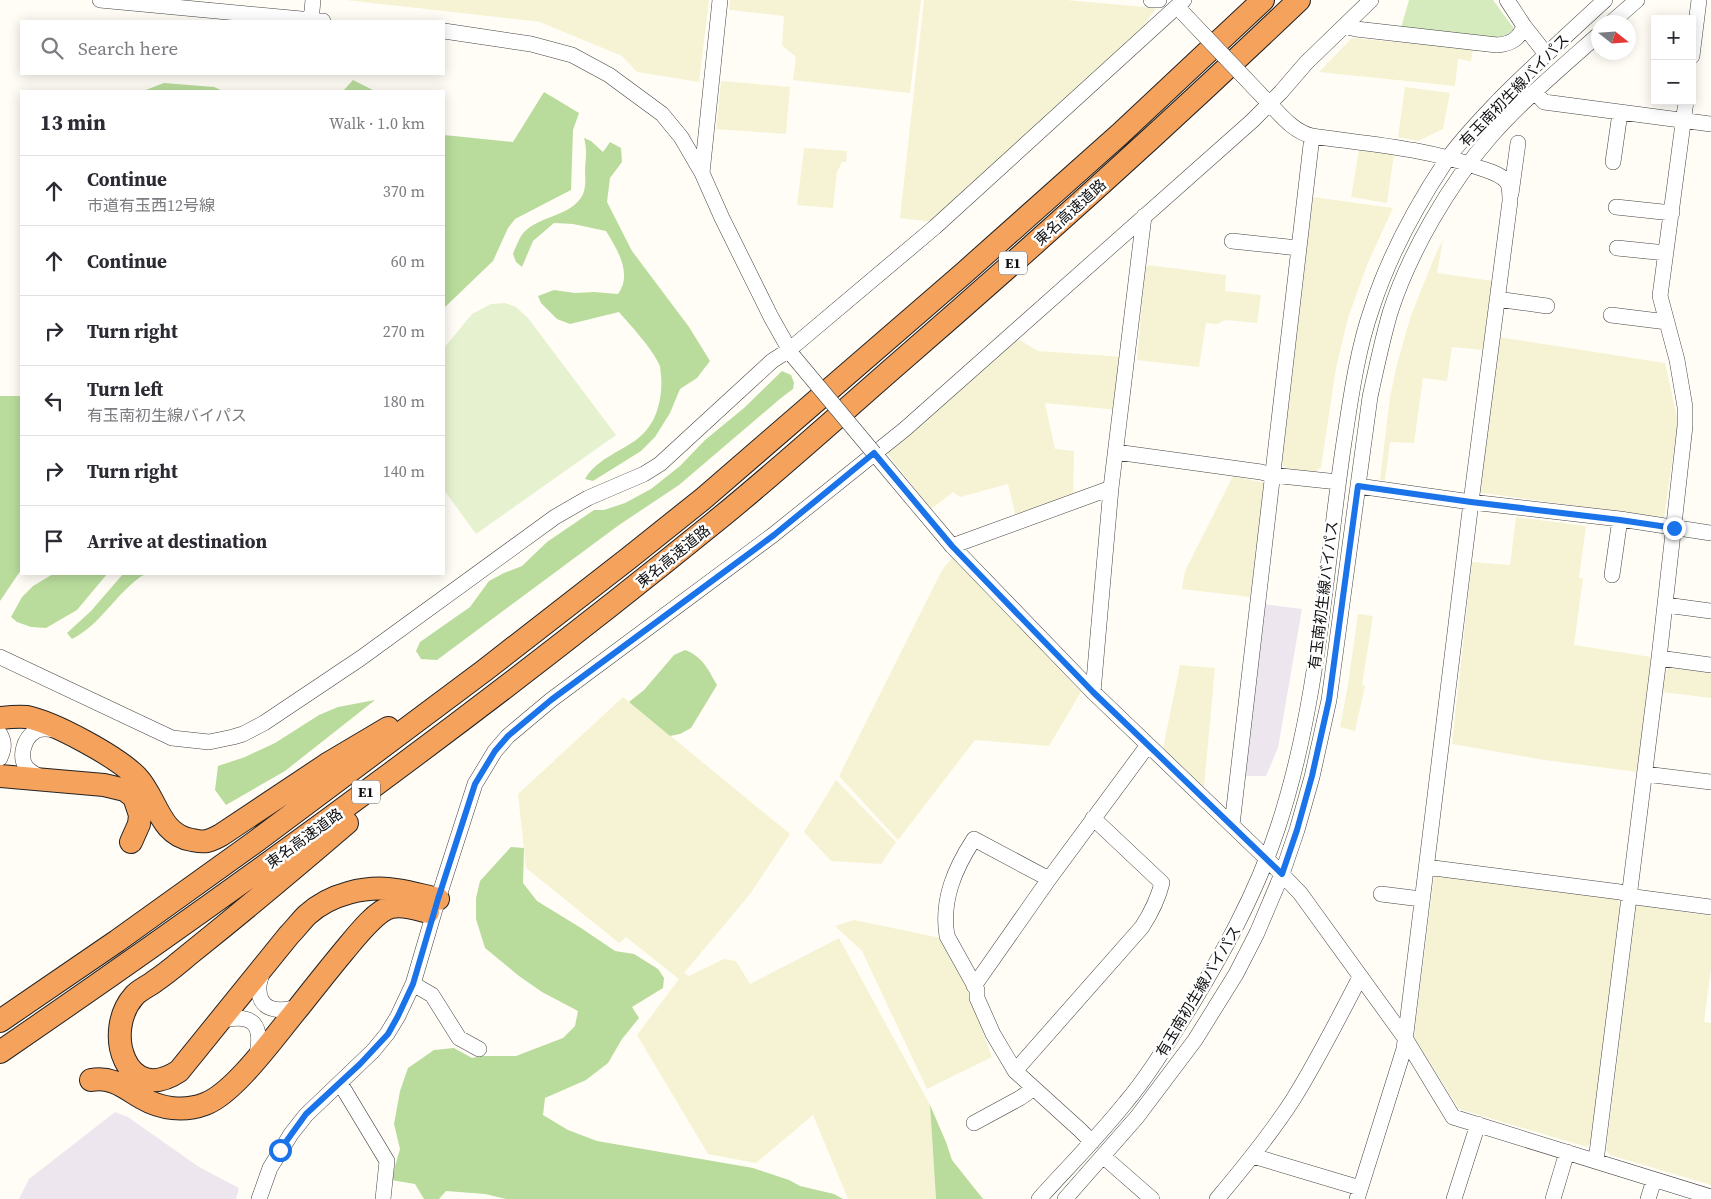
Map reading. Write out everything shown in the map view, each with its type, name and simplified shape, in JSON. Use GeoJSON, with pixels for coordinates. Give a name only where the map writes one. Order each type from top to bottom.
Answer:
{"type":"FeatureCollection","features":[{"type":"Feature","properties":{"kind":"highway","name":"東名高速道路"},"geometry":{"type":"LineString","coordinates":[[0,1021],[117,941],[255,842],[485,670],[704,498],[964,273],[1120,134],[1262,0]]}},
{"type":"Feature","properties":{"kind":"highway","name":"東名高速道路"},"geometry":{"type":"LineString","coordinates":[[0,1052],[270,863],[501,691],[639,583],[735,505],[982,290],[1130,159],[1299,0]]}},
{"type":"Feature","properties":{"kind":"highway"},"geometry":{"type":"LineString","coordinates":[[0,718],[27,717],[60,730],[108,756],[137,778],[170,831],[183,838],[207,841],[221,835],[329,763],[485,670]]}},
{"type":"Feature","properties":{"kind":"highway"},"geometry":{"type":"LineString","coordinates":[[436,907],[397,890],[379,888],[359,889],[324,903],[308,914],[289,935],[179,1071],[168,1079],[154,1081],[144,1079],[133,1072],[125,1062],[120,1044],[119,1028],[124,1012],[134,996],[155,982],[269,890],[501,691]]}},
{"type":"Feature","properties":{"kind":"highway"},"geometry":{"type":"LineString","coordinates":[[0,776],[116,787],[130,794],[138,805],[140,815],[140,824],[131,842]]}},
{"type":"Feature","properties":{"kind":"highway"},"geometry":{"type":"LineString","coordinates":[[91,1080],[100,1078],[118,1082],[145,1100],[176,1109],[205,1104],[232,1086],[350,944],[377,916],[390,907],[436,907]]}},
{"type":"Feature","properties":{"kind":"street"},"geometry":{"type":"LineString","coordinates":[[100,0],[301,20]]}},
{"type":"Feature","properties":{"kind":"street"},"geometry":{"type":"LineString","coordinates":[[311,20],[313,0]]}},
{"type":"Feature","properties":{"kind":"street"},"geometry":{"type":"LineString","coordinates":[[702,174],[720,0]]}},
{"type":"Feature","properties":{"kind":"street"},"geometry":{"type":"LineString","coordinates":[[1151,0],[1159,0]]}},
{"type":"Feature","properties":{"kind":"street"},"geometry":{"type":"LineString","coordinates":[[260,1194],[270,1168],[306,1114],[373,1051],[388,1034],[398,1016],[413,984],[475,784],[495,751],[508,736],[551,700],[774,535],[906,428],[1252,121],[1266,100],[1371,0]]}},
{"type":"Feature","properties":{"kind":"street"},"geometry":{"type":"LineString","coordinates":[[1507,0],[1546,54]]}},
{"type":"Feature","properties":{"kind":"street","name":"有玉南初生線バイパス"},"geometry":{"type":"LineString","coordinates":[[1039,1199],[1127,1102],[1159,1057],[1217,964],[1239,922],[1277,830],[1288,796],[1310,696],[1338,482],[1360,352],[1372,308],[1394,253],[1416,210],[1448,158],[1474,125],[1546,54],[1605,0]]}},
{"type":"Feature","properties":{"kind":"street"},"geometry":{"type":"LineString","coordinates":[[1620,15],[1637,0]]}},
{"type":"Feature","properties":{"kind":"street"},"geometry":{"type":"LineString","coordinates":[[1696,24],[1699,0]]}},
{"type":"Feature","properties":{"kind":"street"},"geometry":{"type":"LineString","coordinates":[[6,660],[172,738],[210,742],[242,734],[282,711],[361,658],[555,517],[588,498],[653,469],[772,361],[791,353],[935,227],[1179,5],[1296,130],[1312,136],[1404,148],[1469,164],[1493,172],[1506,181],[1509,185],[1510,200]]}},
{"type":"Feature","properties":{"kind":"street"},"geometry":{"type":"LineString","coordinates":[[1344,26],[1497,46],[1519,37],[1524,26]]}},
{"type":"Feature","properties":{"kind":"street"},"geometry":{"type":"LineString","coordinates":[[445,31],[532,44],[558,50],[587,62],[609,75],[662,114],[681,138],[702,174],[771,318],[791,353],[952,546],[1093,692],[1266,858],[1303,897],[1405,1038],[1453,1116],[1711,1197]]}},
{"type":"Feature","properties":{"kind":"street","name":"有玉南初生線バイパス"},"geometry":{"type":"LineString","coordinates":[[1065,1199],[1104,1157],[1174,1070],[1216,1008],[1258,933],[1282,874],[1312,776],[1329,700],[1370,398],[1379,355],[1400,288],[1437,214],[1469,164],[1492,135],[1591,40]]}},
{"type":"Feature","properties":{"kind":"street"},"geometry":{"type":"LineString","coordinates":[[1535,92],[1544,102],[1711,124]]}},
{"type":"Feature","properties":{"kind":"street"},"geometry":{"type":"LineString","coordinates":[[1596,1161],[1666,605],[1685,426],[1685,407],[1677,360],[1660,296],[1686,105]]}},
{"type":"Feature","properties":{"kind":"street"},"geometry":{"type":"LineString","coordinates":[[1613,162],[1620,112]]}},
{"type":"Feature","properties":{"kind":"street"},"geometry":{"type":"LineString","coordinates":[[1232,825],[1312,136]]}},
{"type":"Feature","properties":{"kind":"street"},"geometry":{"type":"LineString","coordinates":[[1253,1156],[1358,1194],[1400,1063],[1405,1038],[1471,502],[1518,143]]}},
{"type":"Feature","properties":{"kind":"street"},"geometry":{"type":"LineString","coordinates":[[1616,207],[1672,213]]}},
{"type":"Feature","properties":{"kind":"street"},"geometry":{"type":"LineString","coordinates":[[1093,692],[1111,488],[1144,216]]}},
{"type":"Feature","properties":{"kind":"street"},"geometry":{"type":"LineString","coordinates":[[1232,241],[1298,248]]}},
{"type":"Feature","properties":{"kind":"street"},"geometry":{"type":"LineString","coordinates":[[1617,248],[1666,254]]}},
{"type":"Feature","properties":{"kind":"street"},"geometry":{"type":"LineString","coordinates":[[1498,299],[1547,306]]}},
{"type":"Feature","properties":{"kind":"street"},"geometry":{"type":"LineString","coordinates":[[1612,315],[1666,322]]}},
{"type":"Feature","properties":{"kind":"street"},"geometry":{"type":"LineString","coordinates":[[1116,452],[1272,475],[1338,482]]}},
{"type":"Feature","properties":{"kind":"street"},"geometry":{"type":"LineString","coordinates":[[1358,486],[1711,533]]}},
{"type":"Feature","properties":{"kind":"street"},"geometry":{"type":"LineString","coordinates":[[952,546],[1111,488]]}},
{"type":"Feature","properties":{"kind":"street"},"geometry":{"type":"LineString","coordinates":[[1612,575],[1620,520]]}},
{"type":"Feature","properties":{"kind":"street"},"geometry":{"type":"LineString","coordinates":[[1666,605],[1711,611]]}},
{"type":"Feature","properties":{"kind":"street"},"geometry":{"type":"LineString","coordinates":[[1659,658],[1711,665]]}},
{"type":"Feature","properties":{"kind":"street"},"geometry":{"type":"LineString","coordinates":[[45,780],[28,769],[24,761],[23,752],[31,734],[37,730],[60,730]]}},
{"type":"Feature","properties":{"kind":"street"},"geometry":{"type":"LineString","coordinates":[[0,734],[4,742],[4,750],[0,758]]}},
{"type":"Feature","properties":{"kind":"street"},"geometry":{"type":"LineString","coordinates":[[974,986],[1093,818],[1148,745]]}},
{"type":"Feature","properties":{"kind":"street"},"geometry":{"type":"LineString","coordinates":[[1645,774],[1711,782]]}},
{"type":"Feature","properties":{"kind":"street"},"geometry":{"type":"LineString","coordinates":[[1015,1071],[1142,927],[1156,903],[1162,883],[1093,818]]}},
{"type":"Feature","properties":{"kind":"street"},"geometry":{"type":"LineString","coordinates":[[1049,879],[974,839],[950,888],[945,913],[947,936],[977,990],[977,998],[993,1034],[1015,1071],[1092,1142]]}},
{"type":"Feature","properties":{"kind":"street"},"geometry":{"type":"LineString","coordinates":[[1426,867],[1620,892],[1635,898],[1711,908]]}},
{"type":"Feature","properties":{"kind":"street"},"geometry":{"type":"LineString","coordinates":[[1381,894],[1421,899]]}},
{"type":"Feature","properties":{"kind":"street"},"geometry":{"type":"LineString","coordinates":[[263,969],[259,987],[262,1000],[268,1008],[286,1011],[299,1006]]}},
{"type":"Feature","properties":{"kind":"street"},"geometry":{"type":"LineString","coordinates":[[1217,1199],[1253,1156],[1302,1084],[1360,977]]}},
{"type":"Feature","properties":{"kind":"street"},"geometry":{"type":"LineString","coordinates":[[413,984],[432,995],[459,1038],[479,1049]]}},
{"type":"Feature","properties":{"kind":"street"},"geometry":{"type":"LineString","coordinates":[[219,1021],[234,1017],[244,1018],[253,1024],[259,1032],[260,1042],[256,1059]]}},
{"type":"Feature","properties":{"kind":"street"},"geometry":{"type":"LineString","coordinates":[[340,1082],[387,1160],[383,1199]]}},
{"type":"Feature","properties":{"kind":"street"},"geometry":{"type":"LineString","coordinates":[[974,1123],[1033,1089]]}},
{"type":"Feature","properties":{"kind":"street"},"geometry":{"type":"LineString","coordinates":[[1454,1199],[1478,1124]]}},
{"type":"Feature","properties":{"kind":"street"},"geometry":{"type":"LineString","coordinates":[[1553,1199],[1567,1152]]}},
{"type":"Feature","properties":{"kind":"street"},"geometry":{"type":"LineString","coordinates":[[1104,1157],[1152,1199]]}},
{"type":"Feature","properties":{"kind":"street"},"geometry":{"type":"LineString","coordinates":[[1648,1199],[1654,1180]]}},
{"type":"Feature","properties":{"kind":"shaded area"},"geometry":{"type":"Polygon","coordinates":[[[346,0],[709,0],[699,82],[637,72],[622,56],[540,22],[346,0]]]}},
{"type":"Feature","properties":{"kind":"shaded area"},"geometry":{"type":"Polygon","coordinates":[[[730,0],[921,0],[910,93],[793,80],[796,57],[782,45],[784,16],[729,10],[730,0]]]}},
{"type":"Feature","properties":{"kind":"shaded area"},"geometry":{"type":"Polygon","coordinates":[[[924,0],[1066,0],[1156,8],[1142,28],[933,222],[900,218],[924,0]]]}},
{"type":"Feature","properties":{"kind":"shaded area"},"geometry":{"type":"Polygon","coordinates":[[[1352,38],[1473,49],[1471,61],[1458,59],[1455,86],[1319,72],[1352,38]]]}},
{"type":"Feature","properties":{"kind":"shaded area"},"geometry":{"type":"Polygon","coordinates":[[[721,81],[790,87],[786,134],[716,129],[721,81]]]}},
{"type":"Feature","properties":{"kind":"shaded area"},"geometry":{"type":"Polygon","coordinates":[[[1405,87],[1450,93],[1443,129],[1418,141],[1398,137],[1405,87]]]}},
{"type":"Feature","properties":{"kind":"shaded area"},"geometry":{"type":"Polygon","coordinates":[[[804,148],[847,151],[846,162],[842,162],[837,172],[833,208],[797,205],[804,148]]]}},
{"type":"Feature","properties":{"kind":"shaded area"},"geometry":{"type":"Polygon","coordinates":[[[1359,150],[1394,154],[1387,203],[1351,197],[1359,150]]]}},
{"type":"Feature","properties":{"kind":"shaded area"},"geometry":{"type":"Polygon","coordinates":[[[1313,197],[1393,208],[1367,265],[1348,318],[1336,368],[1321,467],[1316,472],[1287,468],[1282,464],[1313,197]]]}},
{"type":"Feature","properties":{"kind":"shaded area"},"geometry":{"type":"Polygon","coordinates":[[[1443,240],[1437,273],[1493,281],[1483,350],[1452,347],[1447,381],[1423,378],[1414,443],[1390,442],[1385,480],[1380,480],[1390,397],[1397,364],[1411,315],[1443,240]]]}},
{"type":"Feature","properties":{"kind":"shaded area"},"geometry":{"type":"Polygon","coordinates":[[[1148,265],[1226,275],[1225,291],[1261,295],[1257,323],[1225,320],[1218,324],[1206,323],[1199,367],[1137,360],[1145,269],[1148,265]]]}},
{"type":"Feature","properties":{"kind":"shaded area"},"geometry":{"type":"Polygon","coordinates":[[[1498,337],[1665,363],[1678,422],[1664,518],[1476,492],[1498,337]]]}},
{"type":"Feature","properties":{"kind":"shaded area"},"geometry":{"type":"Polygon","coordinates":[[[1018,339],[1038,351],[1124,357],[1118,410],[1045,403],[1055,449],[1074,451],[1073,498],[1016,518],[1008,484],[960,497],[953,492],[931,509],[887,453],[1018,339]]]}},
{"type":"Feature","properties":{"kind":"shaded area"},"geometry":{"type":"Polygon","coordinates":[[[1233,476],[1265,483],[1250,597],[1182,589],[1185,571],[1233,476]]]}},
{"type":"Feature","properties":{"kind":"shaded area"},"geometry":{"type":"Polygon","coordinates":[[[1516,517],[1586,526],[1579,578],[1583,578],[1574,645],[1651,657],[1638,772],[1544,760],[1452,744],[1472,562],[1510,565],[1516,517]]]}},
{"type":"Feature","properties":{"kind":"shaded area"},"geometry":{"type":"Polygon","coordinates":[[[953,557],[1081,692],[1049,746],[975,740],[898,840],[839,776],[942,570],[953,557]]]}},
{"type":"Feature","properties":{"kind":"shaded area"},"geometry":{"type":"Polygon","coordinates":[[[1263,604],[1302,609],[1278,748],[1266,776],[1241,776],[1263,604]]]}},
{"type":"Feature","properties":{"kind":"shaded area"},"geometry":{"type":"Polygon","coordinates":[[[1358,614],[1373,616],[1362,685],[1365,686],[1355,731],[1340,727],[1358,614]]]}},
{"type":"Feature","properties":{"kind":"shaded area"},"geometry":{"type":"Polygon","coordinates":[[[1180,665],[1215,668],[1204,787],[1163,748],[1180,665]]]}},
{"type":"Feature","properties":{"kind":"shaded area"},"geometry":{"type":"Polygon","coordinates":[[[1669,668],[1711,672],[1711,698],[1662,692],[1664,673],[1669,668]]]}},
{"type":"Feature","properties":{"kind":"shaded area"},"geometry":{"type":"Polygon","coordinates":[[[623,697],[790,834],[750,894],[684,973],[689,976],[724,959],[736,961],[750,984],[839,938],[930,1105],[936,1199],[848,1199],[813,1115],[756,1163],[708,1154],[637,1035],[679,979],[626,937],[619,943],[526,868],[518,794],[623,697]]]}},
{"type":"Feature","properties":{"kind":"shaded area"},"geometry":{"type":"Polygon","coordinates":[[[836,780],[896,842],[881,864],[831,861],[804,832],[836,780]]]}},
{"type":"Feature","properties":{"kind":"shaded area"},"geometry":{"type":"Polygon","coordinates":[[[1434,876],[1618,899],[1620,905],[1591,1143],[1587,1147],[1459,1109],[1414,1037],[1434,876]]]}},
{"type":"Feature","properties":{"kind":"shaded area"},"geometry":{"type":"Polygon","coordinates":[[[1640,905],[1711,916],[1711,969],[1704,1022],[1711,1023],[1711,1185],[1610,1155],[1606,1150],[1636,907],[1640,905]]]}},
{"type":"Feature","properties":{"kind":"shaded area"},"geometry":{"type":"Polygon","coordinates":[[[854,920],[941,938],[968,991],[992,1057],[927,1089],[862,951],[835,926],[854,920]]]}},
{"type":"Feature","properties":{"kind":"shaded area"},"geometry":{"type":"Polygon","coordinates":[[[115,1112],[128,1117],[199,1167],[239,1188],[236,1199],[19,1199],[29,1179],[115,1112]]]}},
{"type":"Feature","properties":{"kind":"green space"},"geometry":{"type":"Polygon","coordinates":[[[1409,0],[1493,0],[1515,30],[1498,39],[1400,31],[1409,0]]]}},
{"type":"Feature","properties":{"kind":"green space"},"geometry":{"type":"Polygon","coordinates":[[[353,80],[373,90],[344,90],[353,80]]]}},
{"type":"Feature","properties":{"kind":"green space"},"geometry":{"type":"Polygon","coordinates":[[[164,83],[214,87],[221,90],[146,90],[164,83]]]}},
{"type":"Feature","properties":{"kind":"green space"},"geometry":{"type":"Polygon","coordinates":[[[544,92],[579,113],[573,130],[571,190],[515,219],[508,228],[493,261],[445,307],[445,135],[513,142],[544,92]]]}},
{"type":"Feature","properties":{"kind":"green space"},"geometry":{"type":"Polygon","coordinates":[[[584,138],[591,141],[603,152],[610,142],[621,148],[622,162],[610,178],[607,202],[632,251],[689,327],[710,361],[697,378],[680,389],[670,413],[655,437],[641,451],[593,481],[585,479],[590,472],[608,457],[636,440],[654,419],[661,393],[660,365],[646,344],[619,312],[570,324],[557,319],[541,303],[538,296],[554,290],[575,293],[618,294],[624,278],[624,270],[619,254],[606,231],[573,224],[554,223],[533,241],[522,267],[516,262],[513,254],[521,236],[527,229],[534,224],[567,210],[582,196],[585,188],[586,149],[584,138]]]}},
{"type":"Feature","properties":{"kind":"green space"},"geometry":{"type":"Polygon","coordinates":[[[505,303],[516,307],[528,318],[616,435],[476,534],[445,491],[445,347],[472,314],[491,304],[505,303]]]}},
{"type":"Feature","properties":{"kind":"green space"},"geometry":{"type":"Polygon","coordinates":[[[782,371],[791,375],[794,383],[793,389],[679,485],[619,525],[437,660],[421,659],[416,651],[420,642],[470,607],[489,581],[522,566],[547,542],[594,510],[604,510],[625,503],[651,489],[680,466],[705,440],[744,408],[782,371]]]}},
{"type":"Feature","properties":{"kind":"green space"},"geometry":{"type":"Polygon","coordinates":[[[0,396],[20,396],[20,571],[0,601],[0,396]]]}},
{"type":"Feature","properties":{"kind":"green space"},"geometry":{"type":"Polygon","coordinates":[[[51,575],[106,575],[77,610],[46,628],[31,627],[17,622],[11,617],[22,597],[33,586],[51,575]]]}},
{"type":"Feature","properties":{"kind":"green space"},"geometry":{"type":"Polygon","coordinates":[[[122,575],[144,575],[126,589],[92,625],[72,639],[67,633],[91,611],[122,575]]]}},
{"type":"Feature","properties":{"kind":"green space"},"geometry":{"type":"Polygon","coordinates":[[[685,650],[701,660],[717,685],[691,728],[680,734],[670,736],[629,702],[644,690],[674,655],[685,650]]]}},
{"type":"Feature","properties":{"kind":"green space"},"geometry":{"type":"Polygon","coordinates":[[[375,700],[285,771],[226,805],[215,790],[218,766],[245,757],[275,743],[319,715],[338,707],[375,700]]]}},
{"type":"Feature","properties":{"kind":"green space"},"geometry":{"type":"Polygon","coordinates":[[[511,847],[524,848],[523,883],[537,901],[615,951],[634,954],[658,969],[664,978],[663,988],[632,1007],[639,1018],[622,1039],[608,1063],[586,1080],[545,1098],[543,1115],[568,1130],[597,1141],[753,1168],[789,1180],[800,1186],[834,1194],[843,1199],[506,1199],[485,1194],[446,1191],[439,1199],[424,1199],[415,1184],[391,1180],[400,1149],[394,1124],[400,1091],[408,1068],[434,1050],[454,1048],[472,1058],[481,1056],[516,1056],[563,1038],[575,1026],[578,1011],[542,992],[485,948],[476,919],[476,898],[480,881],[511,847]]]}},
{"type":"Feature","properties":{"kind":"green space"},"geometry":{"type":"Polygon","coordinates":[[[930,1105],[952,1160],[983,1199],[936,1199],[930,1105]]]}},
{"type":"Feature","properties":{"kind":"route"},"geometry":{"type":"LineString","coordinates":[[280,1150],[306,1114],[360,1064],[388,1034],[398,1016],[413,984],[475,784],[495,751],[508,736],[551,700],[774,535],[874,453],[952,546],[1093,692],[1282,874],[1312,776],[1329,700],[1358,486],[1674,528]]}}]}
